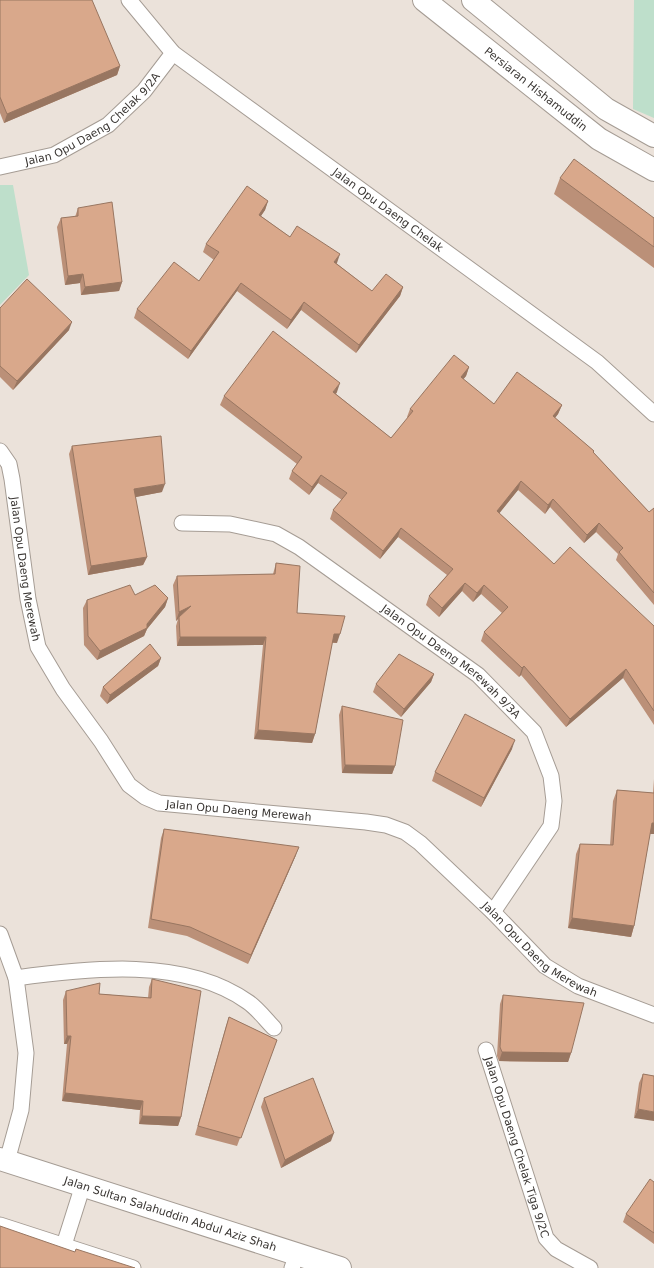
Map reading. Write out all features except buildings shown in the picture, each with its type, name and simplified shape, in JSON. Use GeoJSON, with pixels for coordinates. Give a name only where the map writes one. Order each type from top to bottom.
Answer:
{"type":"FeatureCollection","features":[{"type":"Feature","properties":{"kind":"main road","name":"Persiaran Hishamuddin"},"geometry":{"type":"LineString","coordinates":[[424,0],[599,139],[654,170]]}},
{"type":"Feature","properties":{"kind":"main road"},"geometry":{"type":"LineString","coordinates":[[473,0],[606,109],[654,136]]}},
{"type":"Feature","properties":{"kind":"main road","name":"Jalan Sultan Salahuddin Abdul Aziz Shah"},"geometry":{"type":"LineString","coordinates":[[4,1160],[83,1185],[294,1261],[340,1268]]}},
{"type":"Feature","properties":{"kind":"street","name":"Jalan Opu Daeng Chelak"},"geometry":{"type":"LineString","coordinates":[[129,0],[172,53],[597,362],[654,414]]}},
{"type":"Feature","properties":{"kind":"street","name":"Jalan Opu Daeng Chelak 9/2A"},"geometry":{"type":"LineString","coordinates":[[0,167],[54,155],[108,125],[144,91],[172,53]]}},
{"type":"Feature","properties":{"kind":"street","name":"Jalan Opu Daeng Merewah"},"geometry":{"type":"LineString","coordinates":[[0,452],[9,464],[12,479],[28,600],[38,647],[63,689],[101,741],[129,785],[145,797],[159,803],[386,824],[405,832],[420,843],[493,912],[545,966],[578,986],[654,1015]]}},
{"type":"Feature","properties":{"kind":"street","name":"Jalan Opu Daeng Merewah 9/3A"},"geometry":{"type":"LineString","coordinates":[[182,523],[230,524],[276,534],[299,547],[478,675],[534,732],[551,776],[554,801],[551,826],[493,912]]}},
{"type":"Feature","properties":{"kind":"street"},"geometry":{"type":"LineString","coordinates":[[0,934],[16,978],[26,1053],[18,1128],[4,1160]]}},
{"type":"Feature","properties":{"kind":"street"},"geometry":{"type":"LineString","coordinates":[[16,978],[71,970],[132,968],[180,975],[217,984],[249,1002],[274,1028]]}},
{"type":"Feature","properties":{"kind":"street","name":"Jalan Opu Daeng Chelak Tiga 9/2C"},"geometry":{"type":"LineString","coordinates":[[486,1050],[546,1238],[556,1249],[590,1268]]}},
{"type":"Feature","properties":{"kind":"street"},"geometry":{"type":"LineString","coordinates":[[64,1245],[83,1185]]}},
{"type":"Feature","properties":{"kind":"street"},"geometry":{"type":"LineString","coordinates":[[0,1226],[133,1268]]}},
{"type":"Feature","properties":{"kind":"green space"},"geometry":{"type":"Polygon","coordinates":[[[634,0],[654,0],[654,118],[633,109],[634,0]]]}},
{"type":"Feature","properties":{"kind":"green space"},"geometry":{"type":"Polygon","coordinates":[[[0,185],[13,185],[29,275],[0,305],[0,185]]]}}]}
